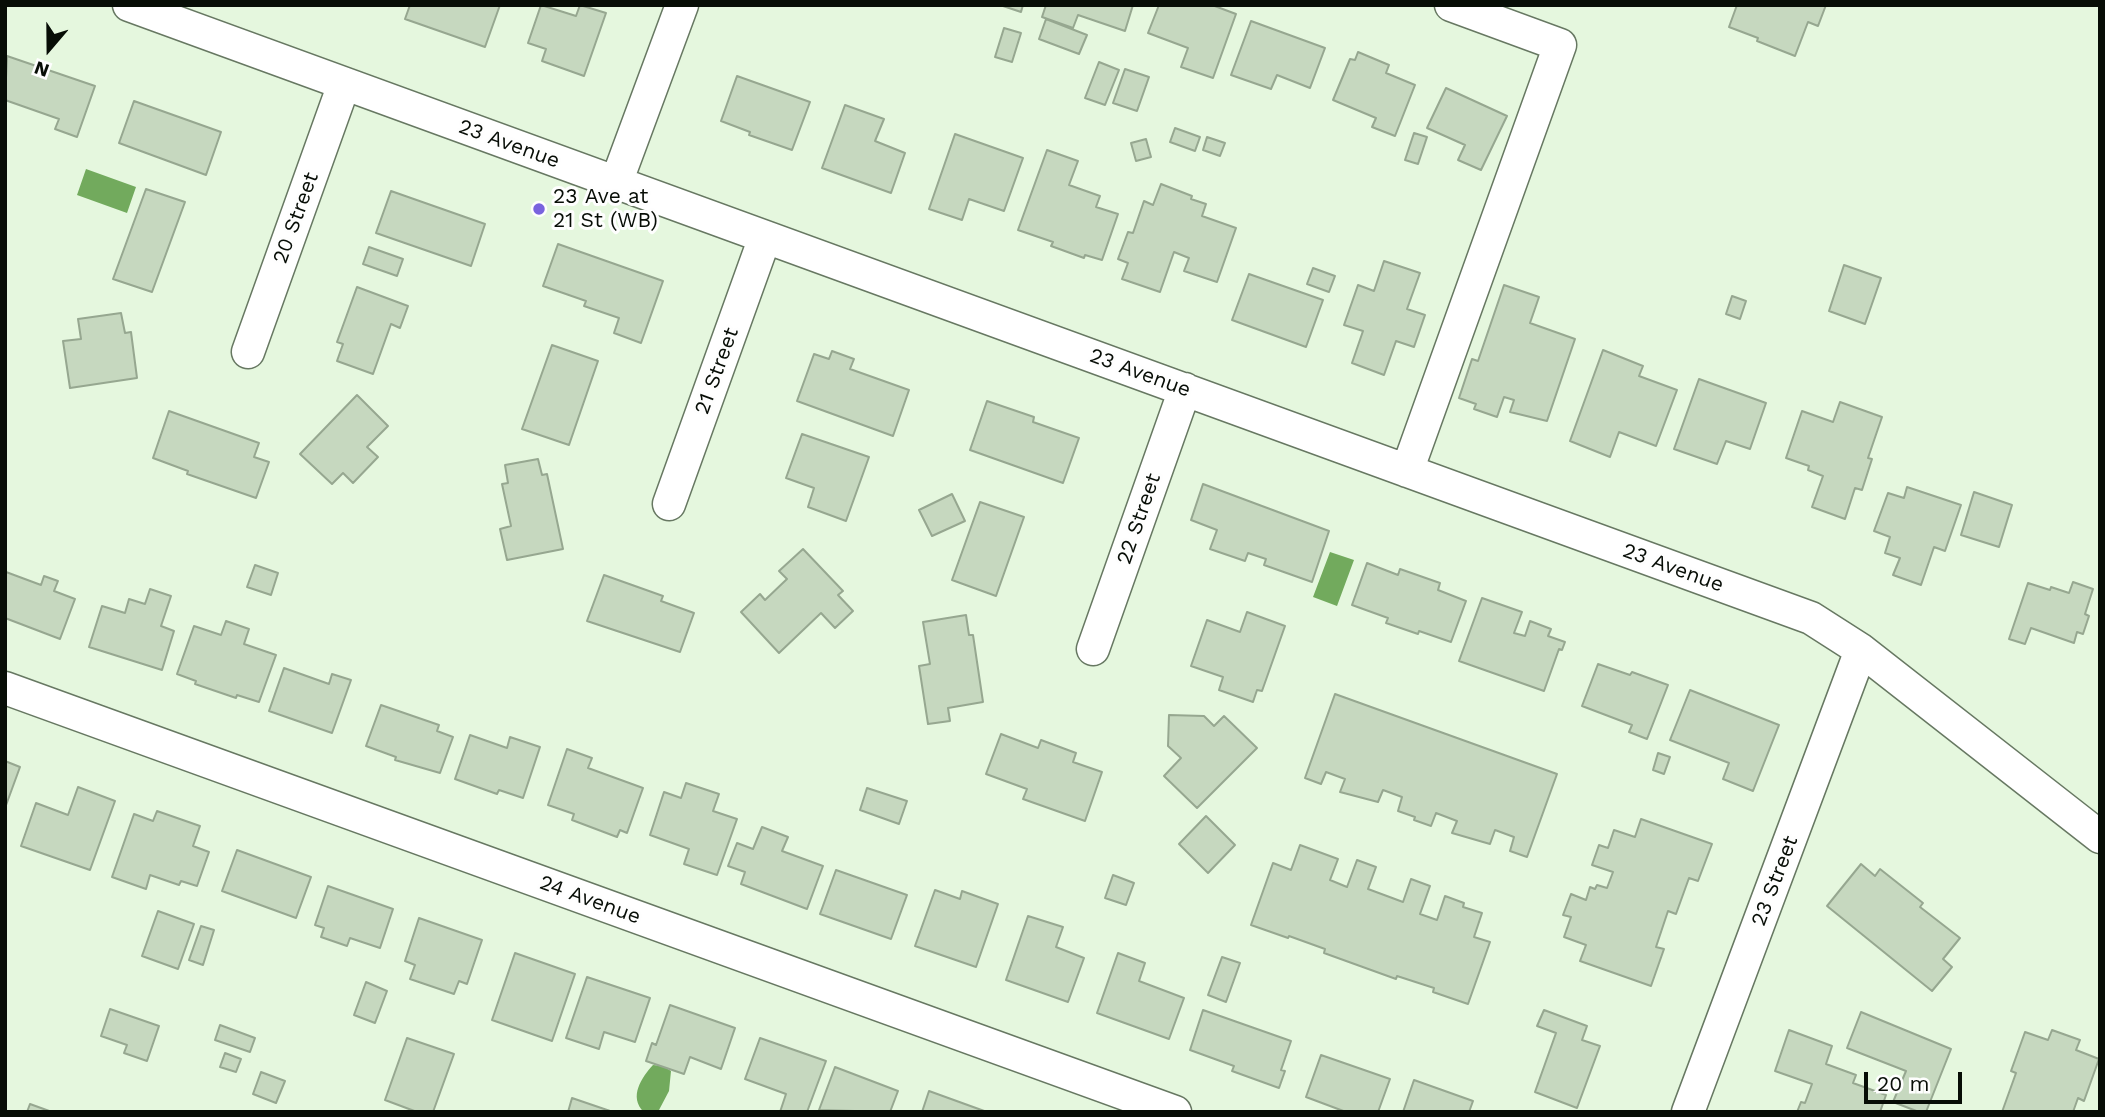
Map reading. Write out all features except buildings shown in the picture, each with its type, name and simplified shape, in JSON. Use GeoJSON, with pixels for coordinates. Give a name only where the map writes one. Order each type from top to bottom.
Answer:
{"type":"FeatureCollection","features":[{"type":"Feature","properties":{"kind":"street","name":"23 Avenue"},"geometry":{"type":"LineString","coordinates":[[129,5],[1811,618],[1861,650],[2100,837]]}},
{"type":"Feature","properties":{"kind":"street"},"geometry":{"type":"LineString","coordinates":[[616,183],[682,5]]}},
{"type":"Feature","properties":{"kind":"street"},"geometry":{"type":"LineString","coordinates":[[1406,471],[1560,45],[1451,5]]}},
{"type":"Feature","properties":{"kind":"street","name":"20 Street"},"geometry":{"type":"LineString","coordinates":[[248,352],[344,84]]}},
{"type":"Feature","properties":{"kind":"street","name":"21 Street"},"geometry":{"type":"LineString","coordinates":[[669,504],[765,237]]}},
{"type":"Feature","properties":{"kind":"street","name":"22 Street"},"geometry":{"type":"LineString","coordinates":[[1093,649],[1185,389]]}},
{"type":"Feature","properties":{"kind":"street","name":"23 Street"},"geometry":{"type":"LineString","coordinates":[[1688,1112],[1861,650]]}},
{"type":"Feature","properties":{"kind":"street","name":"24 Avenue"},"geometry":{"type":"LineString","coordinates":[[5,688],[1175,1112]]}},
{"type":"Feature","properties":{"kind":"shaded area"},"geometry":{"type":"Polygon","coordinates":[[[86,169],[136,187],[127,213],[77,195],[86,169]]]}},
{"type":"Feature","properties":{"kind":"shaded area"},"geometry":{"type":"Polygon","coordinates":[[[1330,552],[1354,560],[1337,606],[1313,597],[1330,552]]]}},
{"type":"Feature","properties":{"kind":"shaded area"},"geometry":{"type":"Polygon","coordinates":[[[653,1065],[663,1066],[671,1071],[669,1091],[659,1110],[644,1112],[637,1100],[638,1087],[653,1065]]]}},
{"type":"Feature","properties":{"kind":"place","name":"23 Ave at 21 St (WB)"},"geometry":{"type":"Point","coordinates":[539,209]}}]}
